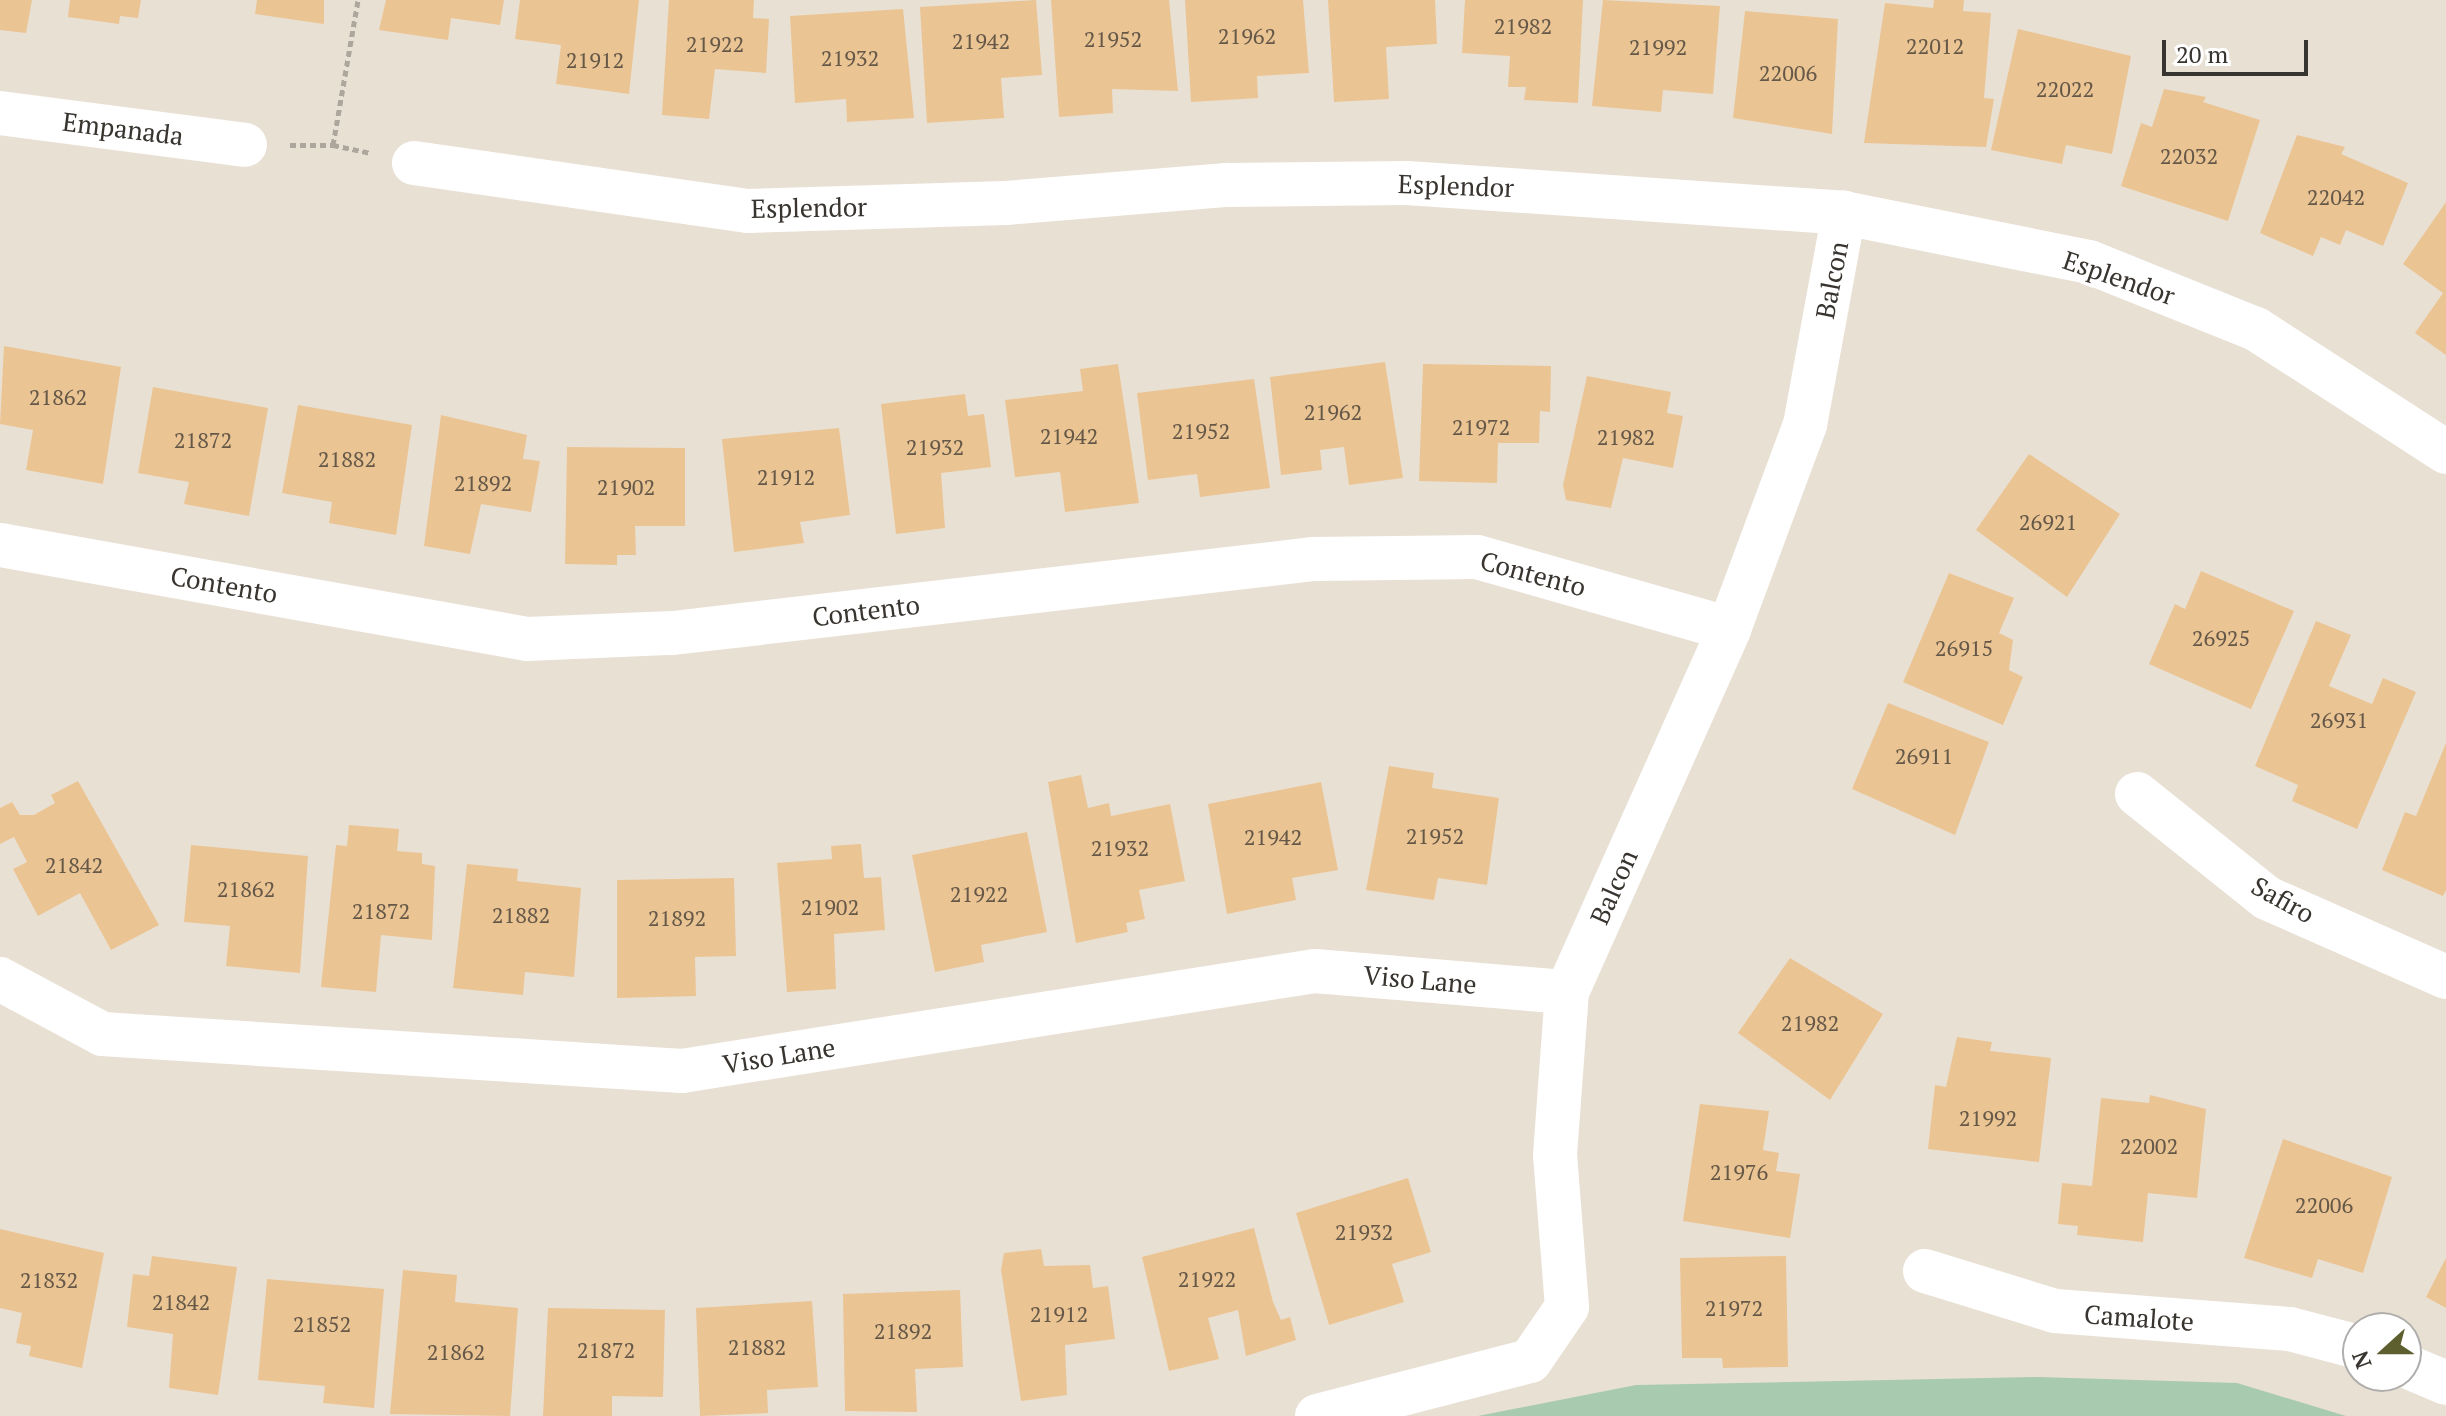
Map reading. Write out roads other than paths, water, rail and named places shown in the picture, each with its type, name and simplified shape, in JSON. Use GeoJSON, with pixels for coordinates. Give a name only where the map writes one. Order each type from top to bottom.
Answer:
{"type":"FeatureCollection","features":[{"type":"Feature","properties":{"kind":"street","name":"Empanada"},"geometry":{"type":"LineString","coordinates":[[0,113],[245,145]]}},
{"type":"Feature","properties":{"kind":"street","name":"Esplendor"},"geometry":{"type":"LineString","coordinates":[[414,163],[748,211],[1006,203],[1227,185],[1407,183],[1844,213],[2103,267],[2256,329],[2446,452]]}},
{"type":"Feature","properties":{"kind":"street","name":"Balcon"},"geometry":{"type":"LineString","coordinates":[[1317,1416],[1530,1361],[1567,1307],[1555,1155],[1567,992],[1729,629],[1805,425],[1844,213]]}},
{"type":"Feature","properties":{"kind":"street","name":"Contento"},"geometry":{"type":"LineString","coordinates":[[0,545],[527,639],[673,633],[1314,559],[1477,557],[1729,629]]}},
{"type":"Feature","properties":{"kind":"street","name":"Safiro"},"geometry":{"type":"LineString","coordinates":[[2137,794],[2267,898],[2446,977]]}},
{"type":"Feature","properties":{"kind":"street","name":"Viso Lane"},"geometry":{"type":"LineString","coordinates":[[0,979],[102,1034],[682,1071],[1315,971],[1567,992]]}},
{"type":"Feature","properties":{"kind":"street","name":"Camalote"},"geometry":{"type":"LineString","coordinates":[[1925,1271],[2055,1311],[2290,1329],[2342,1343]]}},
{"type":"Feature","properties":{"kind":"street"},"geometry":{"type":"LineString","coordinates":[[2422,1373],[2446,1383]]}}]}
